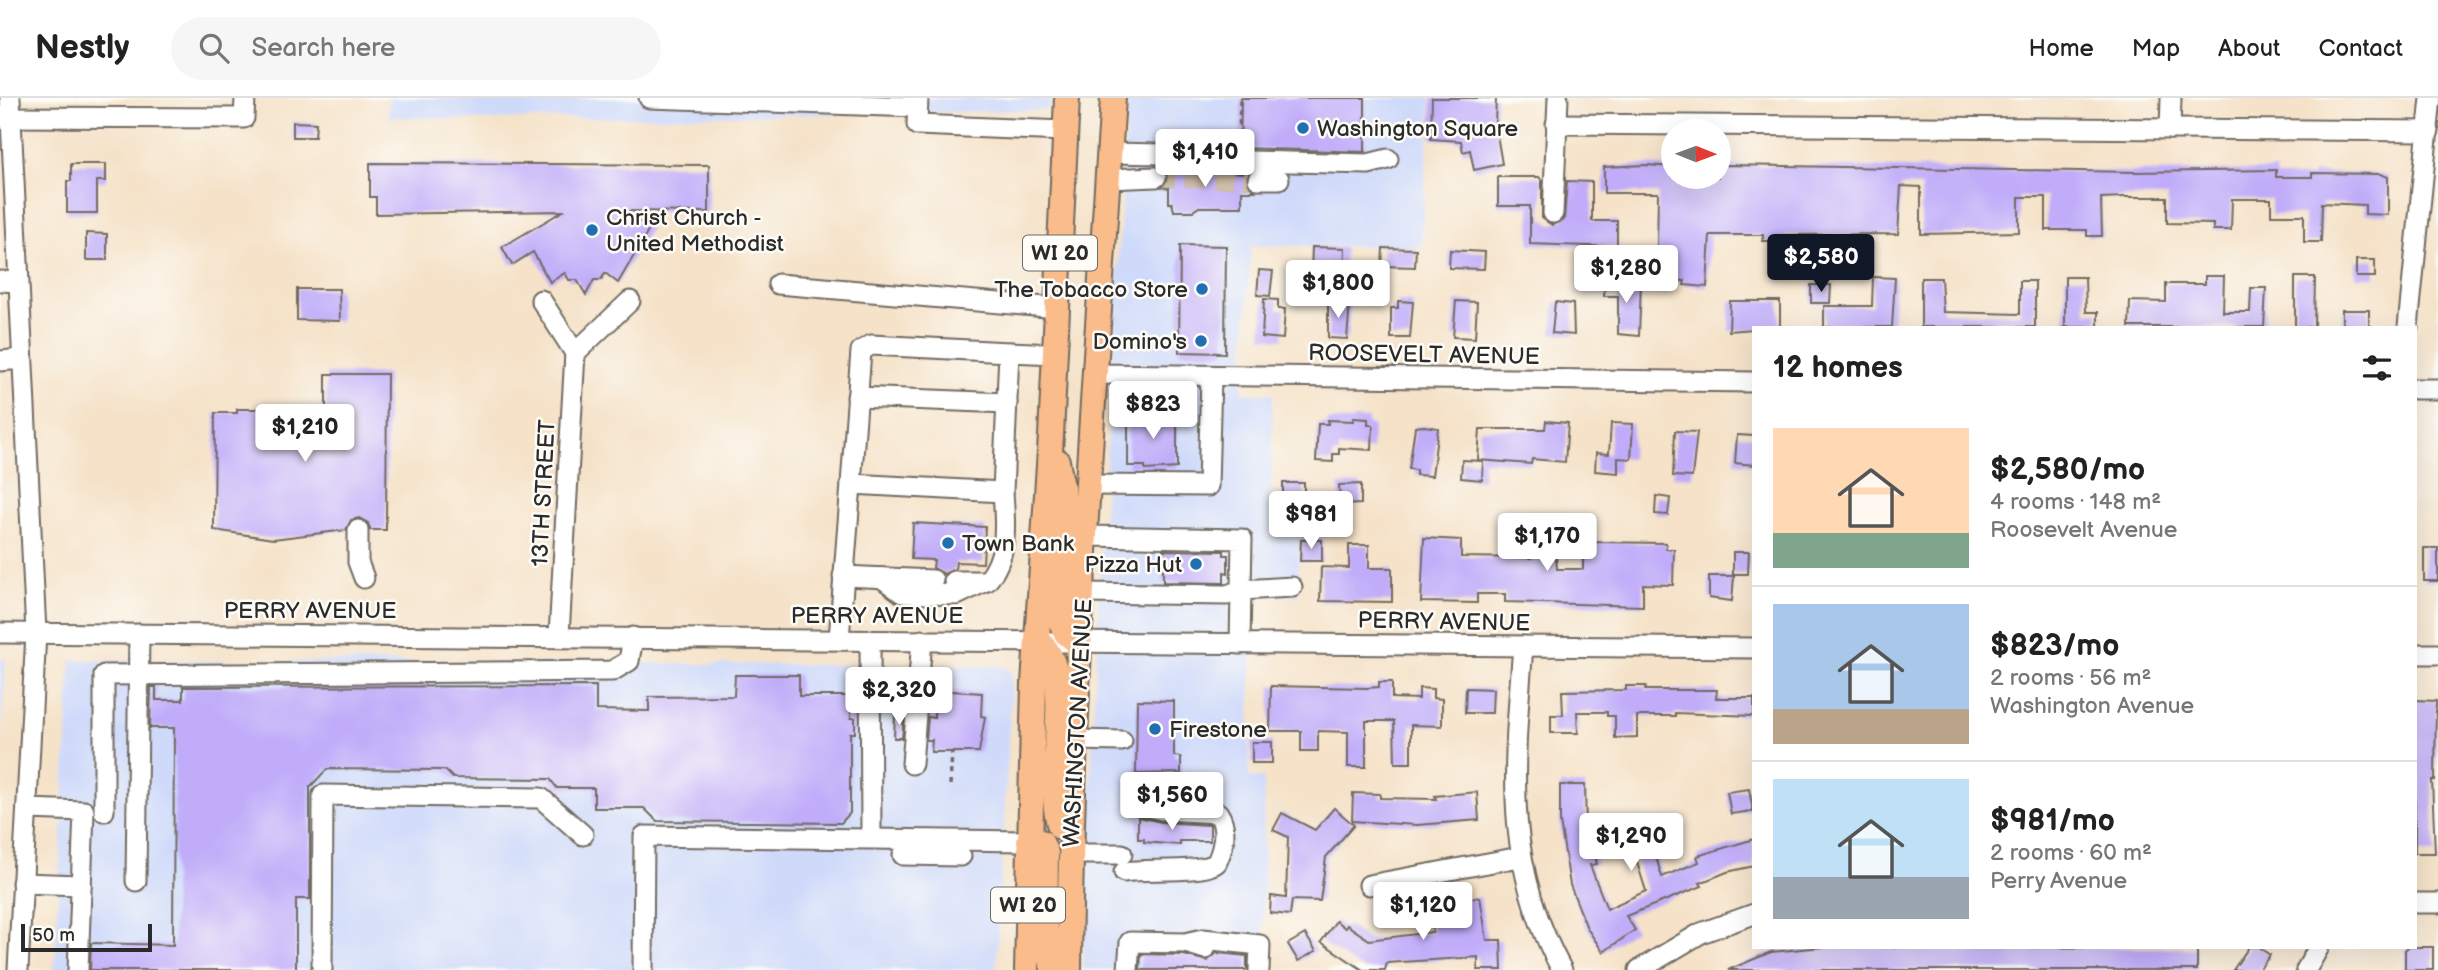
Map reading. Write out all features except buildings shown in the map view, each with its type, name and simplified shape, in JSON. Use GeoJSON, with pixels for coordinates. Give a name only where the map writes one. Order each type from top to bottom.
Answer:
{"type":"FeatureCollection","features":[{"type":"Feature","properties":{"kind":"main road","name":"WASHINGTON AVENUE"},"geometry":{"type":"LineString","coordinates":[[1028,968],[1029,841],[1037,640],[1056,354],[1067,98]]}},
{"type":"Feature","properties":{"kind":"main road","name":"WASHINGTON AVENUE"},"geometry":{"type":"LineString","coordinates":[[1069,970],[1070,854],[1078,642],[1087,536],[1113,98]]}},
{"type":"Feature","properties":{"kind":"main road"},"geometry":{"type":"LineString","coordinates":[[1051,436],[1068,519],[1061,622],[1066,633],[1078,642]]}},
{"type":"Feature","properties":{"kind":"main road"},"geometry":{"type":"LineString","coordinates":[[1037,640],[1048,649],[1057,675],[1055,792],[1058,821],[1070,854]]}},
{"type":"Feature","properties":{"kind":"main road"},"geometry":{"type":"LineString","coordinates":[[1029,841],[1041,842],[1046,853],[1045,925],[1053,970]]}},
{"type":"Feature","properties":{"kind":"street"},"geometry":{"type":"LineString","coordinates":[[649,98],[918,103],[917,125],[1065,131]]}},
{"type":"Feature","properties":{"kind":"street"},"geometry":{"type":"LineString","coordinates":[[1553,213],[1558,98]]}},
{"type":"Feature","properties":{"kind":"street"},"geometry":{"type":"LineString","coordinates":[[2169,129],[2171,98]]}},
{"type":"Feature","properties":{"kind":"street"},"geometry":{"type":"LineString","coordinates":[[2408,326],[2431,98]]}},
{"type":"Feature","properties":{"kind":"street"},"geometry":{"type":"LineString","coordinates":[[18,970],[36,633],[22,359],[9,281],[7,110],[244,108]]}},
{"type":"Feature","properties":{"kind":"street"},"geometry":{"type":"LineString","coordinates":[[1556,124],[2429,131]]}},
{"type":"Feature","properties":{"kind":"street"},"geometry":{"type":"LineString","coordinates":[[1109,153],[1163,154],[1213,160],[1368,164],[1388,159]]}},
{"type":"Feature","properties":{"kind":"street"},"geometry":{"type":"LineString","coordinates":[[1108,179],[1156,177]]}},
{"type":"Feature","properties":{"kind":"street"},"geometry":{"type":"LineString","coordinates":[[1258,179],[1279,179]]}},
{"type":"Feature","properties":{"kind":"street"},"geometry":{"type":"LineString","coordinates":[[778,284],[1058,308]]}},
{"type":"Feature","properties":{"kind":"street"},"geometry":{"type":"LineString","coordinates":[[541,300],[575,353],[630,301]]}},
{"type":"Feature","properties":{"kind":"street"},"geometry":{"type":"LineString","coordinates":[[839,639],[862,351],[871,345],[1056,354]]}},
{"type":"Feature","properties":{"kind":"street"},"geometry":{"type":"LineString","coordinates":[[883,578],[902,593],[957,595],[987,581],[999,567],[1002,550],[1009,352]]}},
{"type":"Feature","properties":{"kind":"street","name":"13TH STREET"},"geometry":{"type":"LineString","coordinates":[[559,636],[575,353]]}},
{"type":"Feature","properties":{"kind":"street"},"geometry":{"type":"LineString","coordinates":[[0,361],[22,359]]}},
{"type":"Feature","properties":{"kind":"street","name":"ROOSEVELT AVENUE"},"geometry":{"type":"LineString","coordinates":[[1095,374],[1752,382]]}},
{"type":"Feature","properties":{"kind":"street"},"geometry":{"type":"LineString","coordinates":[[1090,485],[1208,486],[1211,377]]}},
{"type":"Feature","properties":{"kind":"street"},"geometry":{"type":"LineString","coordinates":[[2417,389],[2438,389]]}},
{"type":"Feature","properties":{"kind":"street"},"geometry":{"type":"LineString","coordinates":[[857,397],[1007,403]]}},
{"type":"Feature","properties":{"kind":"street"},"geometry":{"type":"LineString","coordinates":[[851,484],[1003,492]]}},
{"type":"Feature","properties":{"kind":"street"},"geometry":{"type":"LineString","coordinates":[[358,530],[358,562],[364,578]]}},
{"type":"Feature","properties":{"kind":"street"},"geometry":{"type":"LineString","coordinates":[[1087,536],[1242,539],[1240,643]]}},
{"type":"Feature","properties":{"kind":"street"},"geometry":{"type":"LineString","coordinates":[[843,576],[933,580]]}},
{"type":"Feature","properties":{"kind":"street"},"geometry":{"type":"LineString","coordinates":[[954,581],[987,581]]}},
{"type":"Feature","properties":{"kind":"street"},"geometry":{"type":"LineString","coordinates":[[1083,593],[1227,595],[1241,590],[1292,587]]}},
{"type":"Feature","properties":{"kind":"street","name":"PERRY AVENUE"},"geometry":{"type":"LineString","coordinates":[[0,633],[1752,648]]}},
{"type":"Feature","properties":{"kind":"street"},"geometry":{"type":"LineString","coordinates":[[136,881],[139,634]]}},
{"type":"Feature","properties":{"kind":"street"},"geometry":{"type":"LineString","coordinates":[[78,970],[81,886],[94,811],[104,675],[612,671],[629,661],[633,637]]}},
{"type":"Feature","properties":{"kind":"street"},"geometry":{"type":"LineString","coordinates":[[870,640],[871,838]]}},
{"type":"Feature","properties":{"kind":"street"},"geometry":{"type":"LineString","coordinates":[[912,764],[922,640]]}},
{"type":"Feature","properties":{"kind":"street"},"geometry":{"type":"LineString","coordinates":[[1523,646],[1515,780],[1520,857],[1539,923],[1562,970]]}},
{"type":"Feature","properties":{"kind":"street"},"geometry":{"type":"LineString","coordinates":[[2417,654],[2438,654]]}},
{"type":"Feature","properties":{"kind":"street"},"geometry":{"type":"LineString","coordinates":[[1075,740],[1122,741]]}},
{"type":"Feature","properties":{"kind":"street"},"geometry":{"type":"LineString","coordinates":[[322,970],[323,795],[541,798],[583,835]]}},
{"type":"Feature","properties":{"kind":"street"},"geometry":{"type":"LineString","coordinates":[[1070,854],[1144,869],[1206,869],[1217,862],[1224,838],[1223,821],[1218,813],[1162,810],[1136,804]]}},
{"type":"Feature","properties":{"kind":"street"},"geometry":{"type":"LineString","coordinates":[[27,809],[137,811]]}},
{"type":"Feature","properties":{"kind":"street"},"geometry":{"type":"LineString","coordinates":[[643,970],[636,836],[871,838],[909,850],[961,856]]}},
{"type":"Feature","properties":{"kind":"street"},"geometry":{"type":"LineString","coordinates":[[909,850],[1029,841]]}},
{"type":"Feature","properties":{"kind":"street"},"geometry":{"type":"LineString","coordinates":[[1369,885],[1520,857]]}},
{"type":"Feature","properties":{"kind":"street"},"geometry":{"type":"LineString","coordinates":[[22,883],[81,886]]}},
{"type":"Feature","properties":{"kind":"street"},"geometry":{"type":"LineString","coordinates":[[2417,903],[2438,903]]}},
{"type":"Feature","properties":{"kind":"street"},"geometry":{"type":"LineString","coordinates":[[1639,970],[1701,933],[1752,915]]}},
{"type":"Feature","properties":{"kind":"street"},"geometry":{"type":"LineString","coordinates":[[1128,970],[1130,942],[1212,946],[1260,945],[1259,970]]}},
{"type":"Feature","properties":{"kind":"street"},"geometry":{"type":"LineString","coordinates":[[2306,970],[2318,949]]}},
{"type":"Feature","properties":{"kind":"path"},"geometry":{"type":"LineString","coordinates":[[1239,154],[1240,98]]}},
{"type":"Feature","properties":{"kind":"path"},"geometry":{"type":"LineString","coordinates":[[950,785],[952,753]]}},
{"type":"Feature","properties":{"kind":"shaded area"},"geometry":{"type":"Polygon","coordinates":[[[389,98],[1050,98],[1049,110],[1023,111],[476,120],[388,117],[389,98]]]}},
{"type":"Feature","properties":{"kind":"shaded area"},"geometry":{"type":"Polygon","coordinates":[[[1128,98],[1431,98],[1421,246],[1251,246],[1242,393],[1273,393],[1271,513],[1299,514],[1298,596],[1253,596],[1249,777],[1264,778],[1263,970],[1083,970],[1100,566],[1128,98]]]}},
{"type":"Feature","properties":{"kind":"shaded area"},"geometry":{"type":"Polygon","coordinates":[[[0,659],[6,659],[0,752],[0,659]]]}},
{"type":"Feature","properties":{"kind":"shaded area"},"geometry":{"type":"Polygon","coordinates":[[[71,660],[1002,666],[1011,671],[1012,678],[996,970],[54,970],[71,660]]]}},
{"type":"Feature","properties":{"kind":"tunnel"},"geometry":{"type":"LineString","coordinates":[[1156,177],[1258,179]]}},
{"type":"Feature","properties":{"kind":"place","name":"Washington Square"},"geometry":{"type":"Point","coordinates":[1303,128]}},
{"type":"Feature","properties":{"kind":"place","name":"Christ Church - United Methodist"},"geometry":{"type":"Point","coordinates":[592,230]}},
{"type":"Feature","properties":{"kind":"place","name":"The Tobacco Store"},"geometry":{"type":"Point","coordinates":[1202,289]}},
{"type":"Feature","properties":{"kind":"place","name":"Domino's"},"geometry":{"type":"Point","coordinates":[1201,341]}},
{"type":"Feature","properties":{"kind":"place","name":"Town Bank"},"geometry":{"type":"Point","coordinates":[948,543]}},
{"type":"Feature","properties":{"kind":"place","name":"Pizza Hut"},"geometry":{"type":"Point","coordinates":[1196,564]}},
{"type":"Feature","properties":{"kind":"place","name":"Firestone"},"geometry":{"type":"Point","coordinates":[1155,729]}}]}
